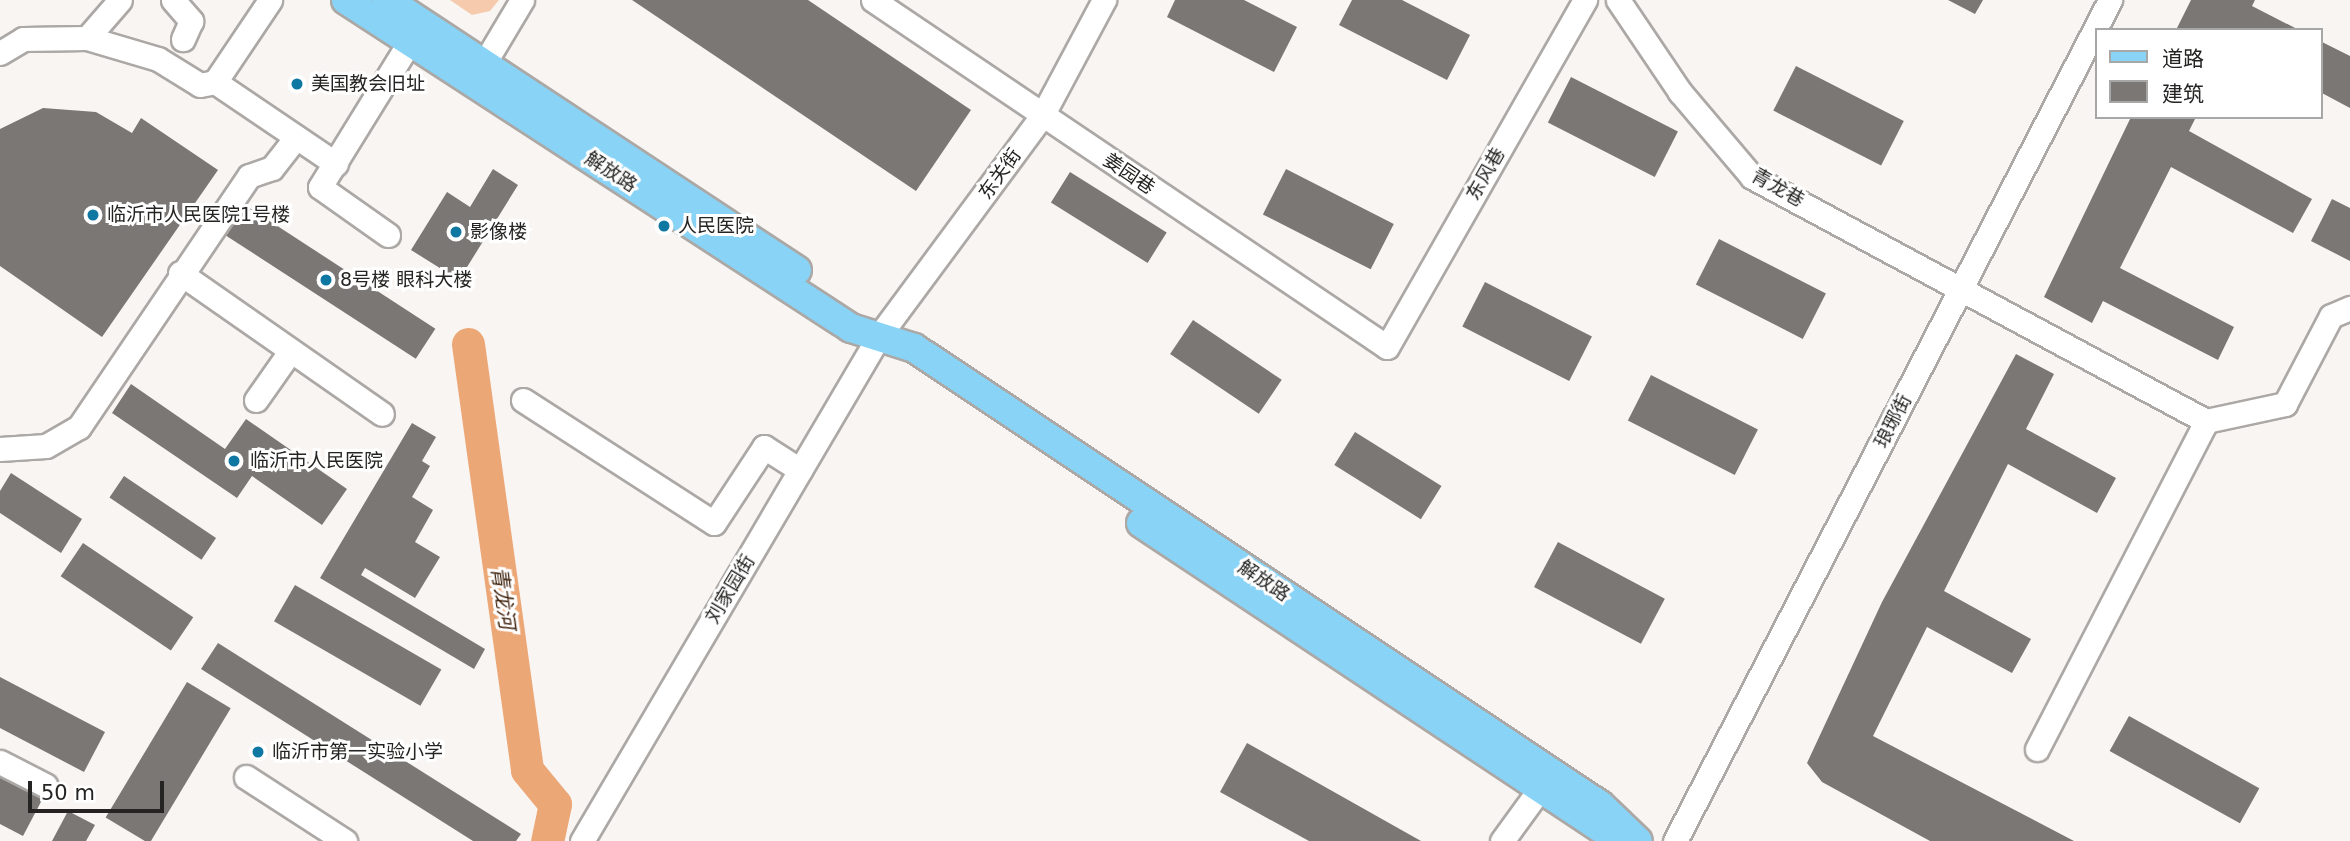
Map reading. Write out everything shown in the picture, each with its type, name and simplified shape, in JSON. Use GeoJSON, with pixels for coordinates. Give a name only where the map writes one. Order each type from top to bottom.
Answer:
{"type":"FeatureCollection","features":[{"type":"Feature","properties":{"kind":"main road","name":"解放路"},"geometry":{"type":"LineString","coordinates":[[346,0],[851,328],[926,355],[1600,805],[1638,841]]}},
{"type":"Feature","properties":{"kind":"main road","name":"解放路"},"geometry":{"type":"LineString","coordinates":[[387,0],[485,62],[862,313],[904,364],[1539,790],[1620,841]]}},
{"type":"Feature","properties":{"kind":"street"},"geometry":{"type":"LineString","coordinates":[[86,38],[120,0]]}},
{"type":"Feature","properties":{"kind":"street"},"geometry":{"type":"LineString","coordinates":[[173,0],[191,21],[183,39]]}},
{"type":"Feature","properties":{"kind":"street"},"geometry":{"type":"LineString","coordinates":[[0,53],[23,40],[86,38],[158,59],[200,85],[215,82],[270,0]]}},
{"type":"Feature","properties":{"kind":"street"},"geometry":{"type":"LineString","coordinates":[[485,62],[522,0]]}},
{"type":"Feature","properties":{"kind":"street","name":"姜园巷"},"geometry":{"type":"LineString","coordinates":[[873,0],[1387,347]]}},
{"type":"Feature","properties":{"kind":"street","name":"东关街"},"geometry":{"type":"LineString","coordinates":[[879,336],[1042,116],[1104,0]]}},
{"type":"Feature","properties":{"kind":"street","name":"东风巷"},"geometry":{"type":"LineString","coordinates":[[1387,347],[1585,0]]}},
{"type":"Feature","properties":{"kind":"street","name":"青龙巷"},"geometry":{"type":"LineString","coordinates":[[1618,0],[1679,92],[1752,177],[2206,421]]}},
{"type":"Feature","properties":{"kind":"street","name":"琅琊街"},"geometry":{"type":"LineString","coordinates":[[2095,28],[2110,0]]}},
{"type":"Feature","properties":{"kind":"street","name":"琅琊街"},"geometry":{"type":"LineString","coordinates":[[1675,841],[2094,31]]}},
{"type":"Feature","properties":{"kind":"street"},"geometry":{"type":"LineString","coordinates":[[388,235],[320,187],[410,41]]}},
{"type":"Feature","properties":{"kind":"street"},"geometry":{"type":"LineString","coordinates":[[215,82],[336,164]]}},
{"type":"Feature","properties":{"kind":"street"},"geometry":{"type":"LineString","coordinates":[[0,449],[46,446],[79,427],[153,299],[180,273],[249,176],[272,168],[296,137]]}},
{"type":"Feature","properties":{"kind":"street"},"geometry":{"type":"LineString","coordinates":[[180,273],[289,353],[382,414]]}},
{"type":"Feature","properties":{"kind":"street"},"geometry":{"type":"LineString","coordinates":[[2037,749],[2206,421],[2285,404],[2331,316],[2350,309]]}},
{"type":"Feature","properties":{"kind":"street","name":"刘家园街"},"geometry":{"type":"LineString","coordinates":[[582,841],[879,336]]}},
{"type":"Feature","properties":{"kind":"street"},"geometry":{"type":"LineString","coordinates":[[256,400],[289,353]]}},
{"type":"Feature","properties":{"kind":"street"},"geometry":{"type":"LineString","coordinates":[[523,400],[714,523],[764,447],[800,470]]}},
{"type":"Feature","properties":{"kind":"street"},"geometry":{"type":"LineString","coordinates":[[0,762],[45,785]]}},
{"type":"Feature","properties":{"kind":"street"},"geometry":{"type":"LineString","coordinates":[[246,777],[345,841]]}},
{"type":"Feature","properties":{"kind":"street"},"geometry":{"type":"LineString","coordinates":[[1502,841],[1539,790]]}},
{"type":"Feature","properties":{"kind":"shaded area"},"geometry":{"type":"Polygon","coordinates":[[[450,0],[499,0],[490,11],[472,15],[450,0]]]}},
{"type":"Feature","properties":{"kind":"building"},"geometry":{"type":"Polygon","coordinates":[[[632,0],[808,0],[971,110],[916,191],[632,0]]]}},
{"type":"Feature","properties":{"kind":"building"},"geometry":{"type":"Polygon","coordinates":[[[1175,0],[1244,0],[1297,27],[1274,72],[1167,17],[1175,0]]]}},
{"type":"Feature","properties":{"kind":"building"},"geometry":{"type":"Polygon","coordinates":[[[1352,0],[1402,0],[1470,35],[1447,80],[1339,25],[1352,0]]]}},
{"type":"Feature","properties":{"kind":"building"},"geometry":{"type":"Polygon","coordinates":[[[1948,0],[1983,0],[1975,14],[1948,0]]]}},
{"type":"Feature","properties":{"kind":"building"},"geometry":{"type":"Polygon","coordinates":[[[2191,0],[2255,0],[2252,6],[2295,28],[2177,28],[2191,0]]]}},
{"type":"Feature","properties":{"kind":"building"},"geometry":{"type":"Polygon","coordinates":[[[2322,42],[2350,56],[2350,108],[2322,93],[2322,42]]]}},
{"type":"Feature","properties":{"kind":"building"},"geometry":{"type":"Polygon","coordinates":[[[1796,66],[1904,121],[1881,165],[1773,111],[1796,66]]]}},
{"type":"Feature","properties":{"kind":"building"},"geometry":{"type":"Polygon","coordinates":[[[1571,77],[1678,131],[1655,177],[1548,122],[1571,77]]]}},
{"type":"Feature","properties":{"kind":"building","name":"临沂市人民医院1号楼"},"geometry":{"type":"Polygon","coordinates":[[[43,108],[96,112],[132,133],[141,118],[218,170],[102,337],[0,266],[0,129],[43,108]]]}},
{"type":"Feature","properties":{"kind":"building"},"geometry":{"type":"Polygon","coordinates":[[[2130,119],[2195,119],[2189,131],[2312,199],[2293,233],[2171,167],[2120,268],[2234,327],[2218,360],[2103,301],[2092,323],[2044,297],[2130,119]]]}},
{"type":"Feature","properties":{"kind":"building","name":"影像楼"},"geometry":{"type":"Polygon","coordinates":[[[493,169],[518,185],[459,280],[411,250],[447,192],[470,207],[493,169]]]}},
{"type":"Feature","properties":{"kind":"building"},"geometry":{"type":"Polygon","coordinates":[[[1286,169],[1394,224],[1371,269],[1263,214],[1286,169]]]}},
{"type":"Feature","properties":{"kind":"building"},"geometry":{"type":"Polygon","coordinates":[[[1070,172],[1167,232],[1148,263],[1051,203],[1070,172]]]}},
{"type":"Feature","properties":{"kind":"building"},"geometry":{"type":"Polygon","coordinates":[[[2332,199],[2350,208],[2350,261],[2311,241],[2332,199]]]}},
{"type":"Feature","properties":{"kind":"building","name":"8号楼 眼科大楼"},"geometry":{"type":"Polygon","coordinates":[[[245,205],[435,329],[416,359],[225,235],[245,205]]]}},
{"type":"Feature","properties":{"kind":"building"},"geometry":{"type":"Polygon","coordinates":[[[1719,239],[1826,293],[1803,339],[1696,284],[1719,239]]]}},
{"type":"Feature","properties":{"kind":"building"},"geometry":{"type":"Polygon","coordinates":[[[1485,282],[1592,336],[1569,381],[1462,327],[1485,282]]]}},
{"type":"Feature","properties":{"kind":"building"},"geometry":{"type":"Polygon","coordinates":[[[1193,320],[1282,380],[1259,414],[1170,354],[1193,320]]]}},
{"type":"Feature","properties":{"kind":"building"},"geometry":{"type":"Polygon","coordinates":[[[2016,354],[2054,374],[2026,429],[2116,478],[2097,513],[2008,464],[1944,591],[2031,639],[2012,673],[1927,627],[1873,736],[2074,841],[1930,841],[1822,782],[1807,763],[1882,602],[2016,354]]]}},
{"type":"Feature","properties":{"kind":"building"},"geometry":{"type":"Polygon","coordinates":[[[1651,375],[1758,429],[1735,475],[1628,420],[1651,375]]]}},
{"type":"Feature","properties":{"kind":"building"},"geometry":{"type":"Polygon","coordinates":[[[131,384],[225,449],[246,419],[347,489],[322,525],[252,476],[237,498],[112,413],[131,384]]]}},
{"type":"Feature","properties":{"kind":"building"},"geometry":{"type":"Polygon","coordinates":[[[412,423],[436,437],[422,461],[430,466],[412,497],[433,510],[415,542],[440,557],[415,598],[365,568],[361,575],[485,649],[474,669],[320,578],[412,423]]]}},
{"type":"Feature","properties":{"kind":"building"},"geometry":{"type":"Polygon","coordinates":[[[1355,432],[1442,486],[1421,519],[1334,465],[1355,432]]]}},
{"type":"Feature","properties":{"kind":"building"},"geometry":{"type":"Polygon","coordinates":[[[11,473],[82,519],[61,553],[0,513],[0,491],[11,473]]]}},
{"type":"Feature","properties":{"kind":"building"},"geometry":{"type":"Polygon","coordinates":[[[124,476],[216,538],[201,560],[109,498],[124,476]]]}},
{"type":"Feature","properties":{"kind":"building"},"geometry":{"type":"Polygon","coordinates":[[[1558,542],[1665,599],[1641,644],[1534,587],[1558,542]]]}},
{"type":"Feature","properties":{"kind":"building"},"geometry":{"type":"Polygon","coordinates":[[[83,543],[193,617],[171,651],[61,576],[83,543]]]}},
{"type":"Feature","properties":{"kind":"building"},"geometry":{"type":"Polygon","coordinates":[[[295,585],[441,670],[420,706],[274,621],[295,585]]]}},
{"type":"Feature","properties":{"kind":"building"},"geometry":{"type":"Polygon","coordinates":[[[218,643],[521,834],[516,841],[473,841],[201,669],[218,643]]]}},
{"type":"Feature","properties":{"kind":"building"},"geometry":{"type":"Polygon","coordinates":[[[0,677],[105,732],[84,772],[0,728],[0,677]]]}},
{"type":"Feature","properties":{"kind":"building"},"geometry":{"type":"Polygon","coordinates":[[[187,682],[231,708],[151,841],[145,841],[106,817],[187,682]]]}},
{"type":"Feature","properties":{"kind":"building"},"geometry":{"type":"Polygon","coordinates":[[[2129,716],[2259,788],[2240,823],[2110,751],[2129,716]]]}},
{"type":"Feature","properties":{"kind":"building"},"geometry":{"type":"Polygon","coordinates":[[[1247,743],[1421,841],[1309,841],[1220,792],[1247,743]]]}},
{"type":"Feature","properties":{"kind":"building"},"geometry":{"type":"Polygon","coordinates":[[[0,776],[43,798],[23,836],[0,824],[0,776]]]}},
{"type":"Feature","properties":{"kind":"building"},"geometry":{"type":"Polygon","coordinates":[[[68,811],[95,825],[86,841],[52,841],[68,811]]]}},
{"type":"Feature","properties":{"kind":"waterway","name":"青龙河"},"geometry":{"type":"LineString","coordinates":[[468,344],[527,770],[555,804],[547,841]]}},
{"type":"Feature","properties":{"kind":"place","name":"美国教会旧址"},"geometry":{"type":"Point","coordinates":[297,84]}},
{"type":"Feature","properties":{"kind":"place","name":"临沂市人民医院1号楼"},"geometry":{"type":"Point","coordinates":[93,215]}},
{"type":"Feature","properties":{"kind":"place","name":"人民医院"},"geometry":{"type":"Point","coordinates":[664,226]}},
{"type":"Feature","properties":{"kind":"place","name":"影像楼"},"geometry":{"type":"Point","coordinates":[456,232]}},
{"type":"Feature","properties":{"kind":"place","name":"8号楼 眼科大楼"},"geometry":{"type":"Point","coordinates":[326,280]}},
{"type":"Feature","properties":{"kind":"place","name":"临沂市人民医院"},"geometry":{"type":"Point","coordinates":[234,461]}},
{"type":"Feature","properties":{"kind":"place","name":"临沂市第一实验小学"},"geometry":{"type":"Point","coordinates":[258,752]}}]}
